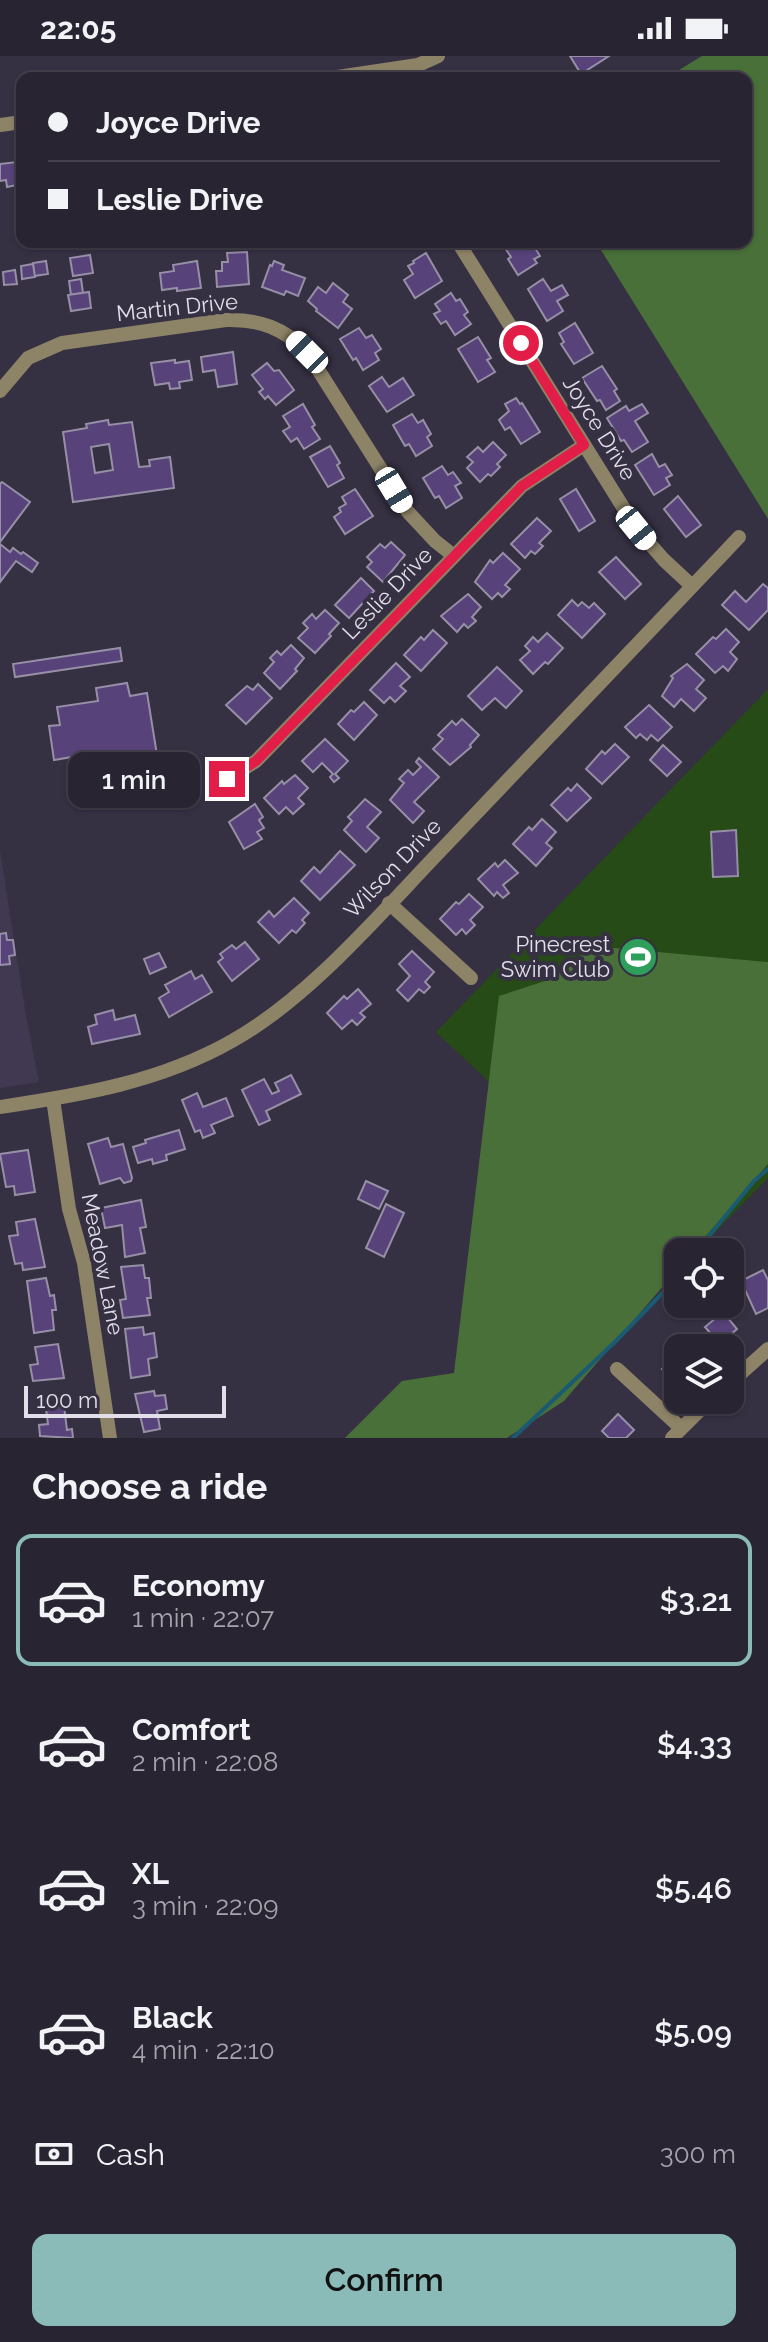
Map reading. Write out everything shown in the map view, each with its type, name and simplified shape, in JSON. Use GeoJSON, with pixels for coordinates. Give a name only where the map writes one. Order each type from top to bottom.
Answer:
{"type":"FeatureCollection","features":[{"type":"Feature","properties":{"kind":"street"},"geometry":{"type":"LineString","coordinates":[[368,72],[418,65],[438,56]]}},
{"type":"Feature","properties":{"kind":"street","name":"Joyce Drive"},"geometry":{"type":"LineString","coordinates":[[462,248],[636,528],[692,586]]}},
{"type":"Feature","properties":{"kind":"street","name":"Martin Drive"},"geometry":{"type":"LineString","coordinates":[[0,391],[28,358],[62,343],[226,320],[247,320],[269,325],[287,334],[307,352],[408,512],[454,556]]}},
{"type":"Feature","properties":{"kind":"street","name":"Leslie Drive"},"geometry":{"type":"LineString","coordinates":[[227,779],[256,761],[522,486],[584,445]]}},
{"type":"Feature","properties":{"kind":"street","name":"Wilson Drive"},"geometry":{"type":"LineString","coordinates":[[0,1107],[126,1085],[175,1068],[232,1041],[269,1018],[311,982],[389,903],[739,537]]}},
{"type":"Feature","properties":{"kind":"street"},"geometry":{"type":"LineString","coordinates":[[389,903],[471,978]]}},
{"type":"Feature","properties":{"kind":"street","name":"Meadow Lane"},"geometry":{"type":"LineString","coordinates":[[53,1099],[69,1209],[84,1263],[110,1438]]}},
{"type":"Feature","properties":{"kind":"street"},"geometry":{"type":"LineString","coordinates":[[744,1370],[768,1349]]}},
{"type":"Feature","properties":{"kind":"street"},"geometry":{"type":"LineString","coordinates":[[617,1369],[676,1433],[696,1414]]}},
{"type":"Feature","properties":{"kind":"shaded area"},"geometry":{"type":"Polygon","coordinates":[[[0,851],[39,1082],[0,1088],[0,851]]]}},
{"type":"Feature","properties":{"kind":"green space"},"geometry":{"type":"Polygon","coordinates":[[[702,56],[768,56],[768,519],[600,248],[752,248],[752,72],[676,72],[702,56]]]}},
{"type":"Feature","properties":{"kind":"green space","name":"Pinecrest Swim Club"},"geometry":{"type":"Polygon","coordinates":[[[768,689],[768,1178],[710,1238],[664,1238],[664,1246],[436,1032],[768,689]]]}},
{"type":"Feature","properties":{"kind":"green space"},"geometry":{"type":"Polygon","coordinates":[[[592,946],[768,962],[768,1164],[704,1238],[664,1238],[664,1285],[564,1401],[507,1438],[345,1438],[402,1381],[454,1373],[499,996],[554,978],[592,946]]]}},
{"type":"Feature","properties":{"kind":"building"},"geometry":{"type":"Polygon","coordinates":[[[570,56],[609,56],[584,72],[580,72],[570,56]]]}},
{"type":"Feature","properties":{"kind":"building"},"geometry":{"type":"Polygon","coordinates":[[[16,162],[16,185],[7,187],[6,180],[0,181],[0,164],[16,162]]]}},
{"type":"Feature","properties":{"kind":"building"},"geometry":{"type":"Polygon","coordinates":[[[505,248],[535,248],[540,256],[534,259],[537,263],[518,275],[508,259],[511,257],[505,248]]]}},
{"type":"Feature","properties":{"kind":"building"},"geometry":{"type":"Polygon","coordinates":[[[247,252],[249,284],[217,287],[216,271],[222,271],[222,262],[228,262],[227,253],[247,252]]]}},
{"type":"Feature","properties":{"kind":"building"},"geometry":{"type":"Polygon","coordinates":[[[426,253],[442,281],[415,298],[404,280],[413,274],[408,266],[426,253]]]}},
{"type":"Feature","properties":{"kind":"building"},"geometry":{"type":"Polygon","coordinates":[[[90,255],[93,273],[73,276],[70,258],[90,255]]]}},
{"type":"Feature","properties":{"kind":"building"},"geometry":{"type":"Polygon","coordinates":[[[46,261],[48,274],[34,276],[33,263],[46,261]]]}},
{"type":"Feature","properties":{"kind":"building"},"geometry":{"type":"Polygon","coordinates":[[[197,261],[201,288],[162,290],[160,273],[174,271],[173,265],[197,261]]]}},
{"type":"Feature","properties":{"kind":"building"},"geometry":{"type":"Polygon","coordinates":[[[274,261],[284,265],[282,270],[305,278],[298,296],[286,291],[284,295],[262,287],[274,261]]]}},
{"type":"Feature","properties":{"kind":"building"},"geometry":{"type":"Polygon","coordinates":[[[33,264],[35,277],[22,279],[21,266],[33,264]]]}},
{"type":"Feature","properties":{"kind":"building"},"geometry":{"type":"Polygon","coordinates":[[[15,270],[17,284],[4,285],[3,272],[15,270]]]}},
{"type":"Feature","properties":{"kind":"building"},"geometry":{"type":"Polygon","coordinates":[[[81,279],[83,293],[71,295],[69,281],[81,279]]]}},
{"type":"Feature","properties":{"kind":"building"},"geometry":{"type":"Polygon","coordinates":[[[543,279],[551,291],[562,285],[568,295],[557,301],[563,311],[547,321],[528,289],[543,279]]]}},
{"type":"Feature","properties":{"kind":"building"},"geometry":{"type":"Polygon","coordinates":[[[333,283],[348,295],[343,302],[352,309],[338,328],[308,301],[318,287],[326,293],[333,283]]]}},
{"type":"Feature","properties":{"kind":"building"},"geometry":{"type":"Polygon","coordinates":[[[89,292],[91,308],[71,311],[68,295],[89,292]]]}},
{"type":"Feature","properties":{"kind":"building"},"geometry":{"type":"Polygon","coordinates":[[[451,293],[456,301],[460,299],[468,312],[464,315],[471,324],[455,335],[446,321],[441,324],[434,314],[440,311],[435,304],[451,293]]]}},
{"type":"Feature","properties":{"kind":"building"},"geometry":{"type":"Polygon","coordinates":[[[575,323],[593,353],[574,364],[561,344],[564,342],[559,333],[575,323]]]}},
{"type":"Feature","properties":{"kind":"building"},"geometry":{"type":"Polygon","coordinates":[[[359,328],[366,338],[372,335],[381,349],[375,353],[379,360],[363,370],[340,339],[359,328]]]}},
{"type":"Feature","properties":{"kind":"building"},"geometry":{"type":"Polygon","coordinates":[[[478,337],[491,358],[487,360],[495,372],[478,382],[458,349],[478,337]]]}},
{"type":"Feature","properties":{"kind":"building"},"geometry":{"type":"Polygon","coordinates":[[[233,352],[237,384],[218,387],[215,370],[203,372],[201,357],[233,352]]]}},
{"type":"Feature","properties":{"kind":"building"},"geometry":{"type":"Polygon","coordinates":[[[175,360],[175,363],[189,361],[192,380],[179,382],[180,388],[170,389],[169,383],[155,385],[151,363],[175,360]]]}},
{"type":"Feature","properties":{"kind":"building"},"geometry":{"type":"Polygon","coordinates":[[[267,363],[274,371],[279,370],[294,390],[276,405],[259,392],[263,389],[252,375],[267,363]]]}},
{"type":"Feature","properties":{"kind":"building"},"geometry":{"type":"Polygon","coordinates":[[[602,366],[617,389],[614,391],[620,401],[606,410],[582,378],[602,366]]]}},
{"type":"Feature","properties":{"kind":"building"},"geometry":{"type":"Polygon","coordinates":[[[382,377],[389,387],[403,378],[414,395],[387,412],[369,386],[382,377]]]}},
{"type":"Feature","properties":{"kind":"building"},"geometry":{"type":"Polygon","coordinates":[[[516,398],[540,432],[521,444],[510,427],[505,430],[499,420],[509,411],[505,404],[516,398]]]}},
{"type":"Feature","properties":{"kind":"building"},"geometry":{"type":"Polygon","coordinates":[[[303,404],[320,439],[304,449],[297,438],[291,442],[283,431],[290,427],[283,416],[303,404]]]}},
{"type":"Feature","properties":{"kind":"building"},"geometry":{"type":"Polygon","coordinates":[[[642,404],[648,413],[635,421],[648,442],[632,452],[607,418],[626,406],[629,411],[642,404]]]}},
{"type":"Feature","properties":{"kind":"building"},"geometry":{"type":"Polygon","coordinates":[[[412,414],[418,423],[423,420],[431,434],[427,437],[432,446],[416,456],[409,444],[405,446],[393,425],[412,414]]]}},
{"type":"Feature","properties":{"kind":"building"},"geometry":{"type":"Polygon","coordinates":[[[108,420],[109,425],[132,422],[139,467],[150,466],[149,460],[170,457],[174,488],[73,502],[63,432],[87,428],[86,424],[108,420]],[[109,444],[91,447],[95,473],[113,470],[109,444]]]}},
{"type":"Feature","properties":{"kind":"building"},"geometry":{"type":"Polygon","coordinates":[[[493,442],[506,455],[497,464],[500,467],[480,482],[467,468],[473,462],[467,457],[478,447],[483,452],[493,442]]]}},
{"type":"Feature","properties":{"kind":"building"},"geometry":{"type":"Polygon","coordinates":[[[330,446],[344,478],[328,487],[310,457],[330,446]]]}},
{"type":"Feature","properties":{"kind":"building"},"geometry":{"type":"Polygon","coordinates":[[[652,454],[659,467],[665,464],[672,475],[666,478],[670,485],[654,495],[635,465],[652,454]]]}},
{"type":"Feature","properties":{"kind":"building"},"geometry":{"type":"Polygon","coordinates":[[[442,466],[448,475],[453,472],[461,483],[455,486],[462,498],[446,508],[439,496],[435,498],[423,478],[442,466]]]}},
{"type":"Feature","properties":{"kind":"building"},"geometry":{"type":"Polygon","coordinates":[[[2,482],[30,502],[0,542],[0,484],[2,482]]]}},
{"type":"Feature","properties":{"kind":"building"},"geometry":{"type":"Polygon","coordinates":[[[355,489],[373,516],[345,534],[334,517],[341,512],[339,508],[346,504],[342,497],[355,489]]]}},
{"type":"Feature","properties":{"kind":"building"},"geometry":{"type":"Polygon","coordinates":[[[576,489],[595,521],[579,531],[560,499],[576,489]]]}},
{"type":"Feature","properties":{"kind":"building"},"geometry":{"type":"Polygon","coordinates":[[[678,496],[701,525],[686,537],[664,509],[678,496]]]}},
{"type":"Feature","properties":{"kind":"building"},"geometry":{"type":"Polygon","coordinates":[[[537,518],[551,531],[539,543],[543,546],[535,554],[531,551],[525,558],[511,544],[537,518]]]}},
{"type":"Feature","properties":{"kind":"building"},"geometry":{"type":"Polygon","coordinates":[[[391,542],[405,555],[383,582],[367,567],[372,562],[367,557],[380,544],[385,548],[391,542]]]}},
{"type":"Feature","properties":{"kind":"building"},"geometry":{"type":"Polygon","coordinates":[[[0,544],[10,552],[13,548],[21,554],[23,552],[38,563],[32,572],[16,561],[0,582],[0,544]]]}},
{"type":"Feature","properties":{"kind":"building"},"geometry":{"type":"Polygon","coordinates":[[[503,553],[520,569],[505,585],[510,589],[502,597],[498,593],[492,599],[475,582],[490,560],[493,563],[503,553]]]}},
{"type":"Feature","properties":{"kind":"building"},"geometry":{"type":"Polygon","coordinates":[[[616,557],[641,584],[625,599],[599,572],[616,557]]]}},
{"type":"Feature","properties":{"kind":"building"},"geometry":{"type":"Polygon","coordinates":[[[361,578],[374,591],[349,618],[335,605],[361,578]]]}},
{"type":"Feature","properties":{"kind":"building"},"geometry":{"type":"Polygon","coordinates":[[[763,584],[768,588],[768,610],[749,630],[722,605],[735,591],[746,602],[763,584]]]}},
{"type":"Feature","properties":{"kind":"building"},"geometry":{"type":"Polygon","coordinates":[[[468,594],[481,607],[472,617],[476,621],[468,628],[464,624],[457,632],[441,616],[468,594]]]}},
{"type":"Feature","properties":{"kind":"building"},"geometry":{"type":"Polygon","coordinates":[[[572,600],[578,606],[582,602],[589,608],[594,603],[605,614],[582,638],[558,615],[572,600]]]}},
{"type":"Feature","properties":{"kind":"building"},"geometry":{"type":"Polygon","coordinates":[[[325,610],[339,623],[315,653],[298,638],[308,628],[303,623],[312,614],[316,619],[325,610]]]}},
{"type":"Feature","properties":{"kind":"building"},"geometry":{"type":"Polygon","coordinates":[[[726,629],[739,642],[730,652],[737,659],[728,671],[723,666],[715,673],[696,654],[726,629]]]}},
{"type":"Feature","properties":{"kind":"building"},"geometry":{"type":"Polygon","coordinates":[[[433,630],[447,643],[421,671],[404,655],[421,637],[424,640],[433,630]]]}},
{"type":"Feature","properties":{"kind":"building"},"geometry":{"type":"Polygon","coordinates":[[[547,633],[563,648],[533,674],[520,660],[530,651],[525,646],[533,637],[538,642],[547,633]]]}},
{"type":"Feature","properties":{"kind":"building"},"geometry":{"type":"Polygon","coordinates":[[[291,645],[304,658],[295,669],[297,671],[280,689],[264,673],[274,662],[270,658],[277,651],[281,655],[291,645]]]}},
{"type":"Feature","properties":{"kind":"building"},"geometry":{"type":"Polygon","coordinates":[[[120,648],[122,661],[15,677],[13,664],[120,648]]]}},
{"type":"Feature","properties":{"kind":"building"},"geometry":{"type":"Polygon","coordinates":[[[396,663],[410,677],[400,686],[406,691],[395,702],[390,697],[384,703],[370,690],[396,663]]]}},
{"type":"Feature","properties":{"kind":"building"},"geometry":{"type":"Polygon","coordinates":[[[687,664],[704,680],[696,689],[706,698],[694,711],[681,699],[674,707],[662,696],[673,678],[671,676],[687,664]]]}},
{"type":"Feature","properties":{"kind":"building"},"geometry":{"type":"Polygon","coordinates":[[[497,667],[522,691],[506,708],[495,698],[482,710],[468,696],[497,667]]]}},
{"type":"Feature","properties":{"kind":"building"},"geometry":{"type":"Polygon","coordinates":[[[127,683],[130,696],[147,693],[157,755],[107,763],[108,770],[75,775],[72,757],[54,760],[49,726],[60,725],[57,707],[98,701],[96,688],[127,683]]]}},
{"type":"Feature","properties":{"kind":"building"},"geometry":{"type":"Polygon","coordinates":[[[258,684],[272,698],[246,724],[226,705],[247,686],[253,690],[258,684]]]}},
{"type":"Feature","properties":{"kind":"building"},"geometry":{"type":"Polygon","coordinates":[[[364,702],[377,715],[354,740],[338,724],[364,702]]]}},
{"type":"Feature","properties":{"kind":"building"},"geometry":{"type":"Polygon","coordinates":[[[649,705],[672,727],[658,741],[651,735],[647,740],[640,734],[636,738],[625,727],[649,705]]]}},
{"type":"Feature","properties":{"kind":"building"},"geometry":{"type":"Polygon","coordinates":[[[462,719],[479,735],[471,747],[450,765],[433,749],[443,739],[438,735],[452,721],[456,725],[462,719]]]}},
{"type":"Feature","properties":{"kind":"building"},"geometry":{"type":"Polygon","coordinates":[[[325,739],[348,761],[335,774],[339,778],[334,782],[330,777],[333,774],[322,763],[313,772],[302,761],[325,739]]]}},
{"type":"Feature","properties":{"kind":"building"},"geometry":{"type":"Polygon","coordinates":[[[615,744],[629,757],[602,784],[586,769],[602,751],[605,754],[615,744]]]}},
{"type":"Feature","properties":{"kind":"building"},"geometry":{"type":"Polygon","coordinates":[[[663,745],[681,762],[667,776],[650,760],[663,745]]]}},
{"type":"Feature","properties":{"kind":"building"},"geometry":{"type":"Polygon","coordinates":[[[419,758],[439,777],[414,802],[424,811],[413,823],[390,800],[404,783],[399,779],[408,770],[413,775],[421,767],[416,762],[419,758]]]}},
{"type":"Feature","properties":{"kind":"building"},"geometry":{"type":"Polygon","coordinates":[[[295,775],[308,788],[298,798],[304,804],[293,814],[286,807],[279,814],[264,798],[282,781],[284,784],[295,775]]]}},
{"type":"Feature","properties":{"kind":"building"},"geometry":{"type":"Polygon","coordinates":[[[577,784],[591,798],[567,821],[551,805],[568,788],[571,791],[577,784]]]}},
{"type":"Feature","properties":{"kind":"building"},"geometry":{"type":"Polygon","coordinates":[[[365,799],[381,812],[367,827],[379,838],[366,852],[344,830],[352,821],[348,817],[365,799]]]}},
{"type":"Feature","properties":{"kind":"building"},"geometry":{"type":"Polygon","coordinates":[[[255,804],[263,817],[259,820],[264,828],[257,832],[262,839],[244,849],[229,822],[255,804]]]}},
{"type":"Feature","properties":{"kind":"building"},"geometry":{"type":"Polygon","coordinates":[[[542,819],[556,832],[546,843],[552,848],[536,866],[513,844],[529,827],[532,830],[542,819]]]}},
{"type":"Feature","properties":{"kind":"building"},"geometry":{"type":"Polygon","coordinates":[[[736,830],[738,876],[713,877],[711,832],[736,830]]]}},
{"type":"Feature","properties":{"kind":"building"},"geometry":{"type":"Polygon","coordinates":[[[340,851],[355,865],[320,900],[301,881],[314,867],[320,873],[340,851]]]}},
{"type":"Feature","properties":{"kind":"building"},"geometry":{"type":"Polygon","coordinates":[[[505,860],[518,873],[503,885],[509,893],[503,898],[497,892],[494,896],[478,879],[495,863],[498,867],[505,860]]]}},
{"type":"Feature","properties":{"kind":"building"},"geometry":{"type":"Polygon","coordinates":[[[469,894],[483,907],[470,920],[475,925],[466,934],[462,929],[456,935],[440,919],[456,902],[459,904],[469,894]]]}},
{"type":"Feature","properties":{"kind":"building"},"geometry":{"type":"Polygon","coordinates":[[[294,898],[309,913],[296,933],[292,930],[279,943],[258,922],[269,911],[274,917],[294,898]]]}},
{"type":"Feature","properties":{"kind":"building"},"geometry":{"type":"Polygon","coordinates":[[[6,933],[7,940],[13,940],[15,955],[9,956],[10,964],[0,965],[0,934],[6,933]]]}},
{"type":"Feature","properties":{"kind":"building"},"geometry":{"type":"Polygon","coordinates":[[[245,942],[259,959],[232,981],[218,962],[223,958],[220,954],[232,945],[236,949],[245,942]]]}},
{"type":"Feature","properties":{"kind":"building"},"geometry":{"type":"Polygon","coordinates":[[[412,951],[434,972],[425,982],[430,987],[424,993],[419,989],[408,1001],[397,990],[410,976],[399,964],[412,951]]]}},
{"type":"Feature","properties":{"kind":"building"},"geometry":{"type":"Polygon","coordinates":[[[159,953],[166,967],[150,974],[144,959],[159,953]]]}},
{"type":"Feature","properties":{"kind":"building"},"geometry":{"type":"Polygon","coordinates":[[[191,971],[195,979],[202,975],[212,992],[169,1017],[159,998],[169,992],[165,985],[191,971]]]}},
{"type":"Feature","properties":{"kind":"building"},"geometry":{"type":"Polygon","coordinates":[[[358,989],[371,1004],[360,1013],[365,1017],[357,1025],[352,1020],[342,1029],[327,1013],[344,996],[347,999],[358,989]]]}},
{"type":"Feature","properties":{"kind":"building"},"geometry":{"type":"Polygon","coordinates":[[[113,1010],[115,1020],[135,1015],[140,1034],[92,1044],[88,1027],[97,1024],[95,1015],[113,1010]]]}},
{"type":"Feature","properties":{"kind":"building"},"geometry":{"type":"Polygon","coordinates":[[[291,1075],[301,1094],[266,1111],[270,1120],[259,1125],[242,1090],[264,1079],[272,1094],[279,1091],[275,1083],[291,1075]]]}},
{"type":"Feature","properties":{"kind":"building"},"geometry":{"type":"Polygon","coordinates":[[[197,1093],[203,1107],[226,1098],[233,1116],[211,1125],[215,1133],[203,1138],[200,1130],[195,1132],[182,1100],[197,1093]]]}},
{"type":"Feature","properties":{"kind":"building"},"geometry":{"type":"Polygon","coordinates":[[[179,1130],[185,1149],[166,1155],[167,1160],[153,1164],[152,1159],[138,1163],[133,1147],[146,1143],[145,1140],[179,1130]]]}},
{"type":"Feature","properties":{"kind":"building"},"geometry":{"type":"Polygon","coordinates":[[[108,1138],[111,1147],[123,1144],[131,1181],[124,1183],[120,1178],[100,1184],[88,1144],[108,1138]]]}},
{"type":"Feature","properties":{"kind":"building"},"geometry":{"type":"Polygon","coordinates":[[[28,1150],[35,1192],[15,1195],[14,1186],[6,1187],[0,1154],[28,1150]]]}},
{"type":"Feature","properties":{"kind":"building"},"geometry":{"type":"Polygon","coordinates":[[[366,1181],[388,1191],[379,1209],[358,1199],[366,1181]]]}},
{"type":"Feature","properties":{"kind":"building"},"geometry":{"type":"Polygon","coordinates":[[[141,1200],[146,1227],[140,1228],[145,1253],[125,1257],[122,1225],[105,1228],[101,1208],[141,1200]]]}},
{"type":"Feature","properties":{"kind":"building"},"geometry":{"type":"Polygon","coordinates":[[[386,1204],[404,1213],[384,1257],[366,1248],[386,1204]]]}},
{"type":"Feature","properties":{"kind":"building"},"geometry":{"type":"Polygon","coordinates":[[[35,1219],[45,1267],[23,1270],[22,1263],[15,1264],[9,1236],[18,1235],[16,1222],[35,1219]]]}},
{"type":"Feature","properties":{"kind":"building"},"geometry":{"type":"Polygon","coordinates":[[[143,1265],[145,1278],[149,1278],[151,1298],[147,1298],[150,1315],[123,1318],[120,1300],[126,1299],[121,1267],[143,1265]]]}},
{"type":"Feature","properties":{"kind":"building"},"geometry":{"type":"Polygon","coordinates":[[[763,1270],[768,1280],[768,1308],[756,1314],[744,1288],[744,1280],[763,1270]]]}},
{"type":"Feature","properties":{"kind":"building"},"geometry":{"type":"Polygon","coordinates":[[[46,1278],[50,1296],[54,1295],[54,1330],[34,1333],[27,1281],[46,1278]]]}},
{"type":"Feature","properties":{"kind":"building"},"geometry":{"type":"Polygon","coordinates":[[[716,1318],[728,1318],[737,1329],[731,1334],[711,1334],[705,1327],[716,1318]]]}},
{"type":"Feature","properties":{"kind":"building"},"geometry":{"type":"Polygon","coordinates":[[[143,1327],[144,1335],[154,1333],[157,1357],[148,1359],[150,1375],[131,1378],[125,1329],[143,1327]]]}},
{"type":"Feature","properties":{"kind":"building"},"geometry":{"type":"Polygon","coordinates":[[[58,1344],[64,1378],[33,1381],[30,1365],[38,1364],[35,1347],[58,1344]]]}},
{"type":"Feature","properties":{"kind":"building"},"geometry":{"type":"Polygon","coordinates":[[[154,1391],[155,1396],[165,1395],[167,1409],[157,1411],[160,1429],[144,1432],[135,1394],[154,1391]]]}},
{"type":"Feature","properties":{"kind":"building"},"geometry":{"type":"Polygon","coordinates":[[[64,1406],[67,1430],[72,1429],[73,1438],[40,1436],[39,1425],[48,1424],[46,1409],[64,1406]]]}},
{"type":"Feature","properties":{"kind":"building"},"geometry":{"type":"Polygon","coordinates":[[[618,1414],[634,1430],[626,1438],[609,1438],[602,1431],[618,1414]]]}},
{"type":"Feature","properties":{"kind":"waterway"},"geometry":{"type":"LineString","coordinates":[[707,1238],[754,1181],[768,1169]]}},
{"type":"Feature","properties":{"kind":"waterway"},"geometry":{"type":"LineString","coordinates":[[513,1438],[664,1291]]}},
{"type":"Feature","properties":{"kind":"place","name":"Pinecrest Swim Club"},"geometry":{"type":"Point","coordinates":[638,957]}},
{"type":"Feature","properties":{"kind":"route"},"geometry":{"type":"LineString","coordinates":[[227,779],[256,761],[522,486],[584,445],[521,343]]}}]}
